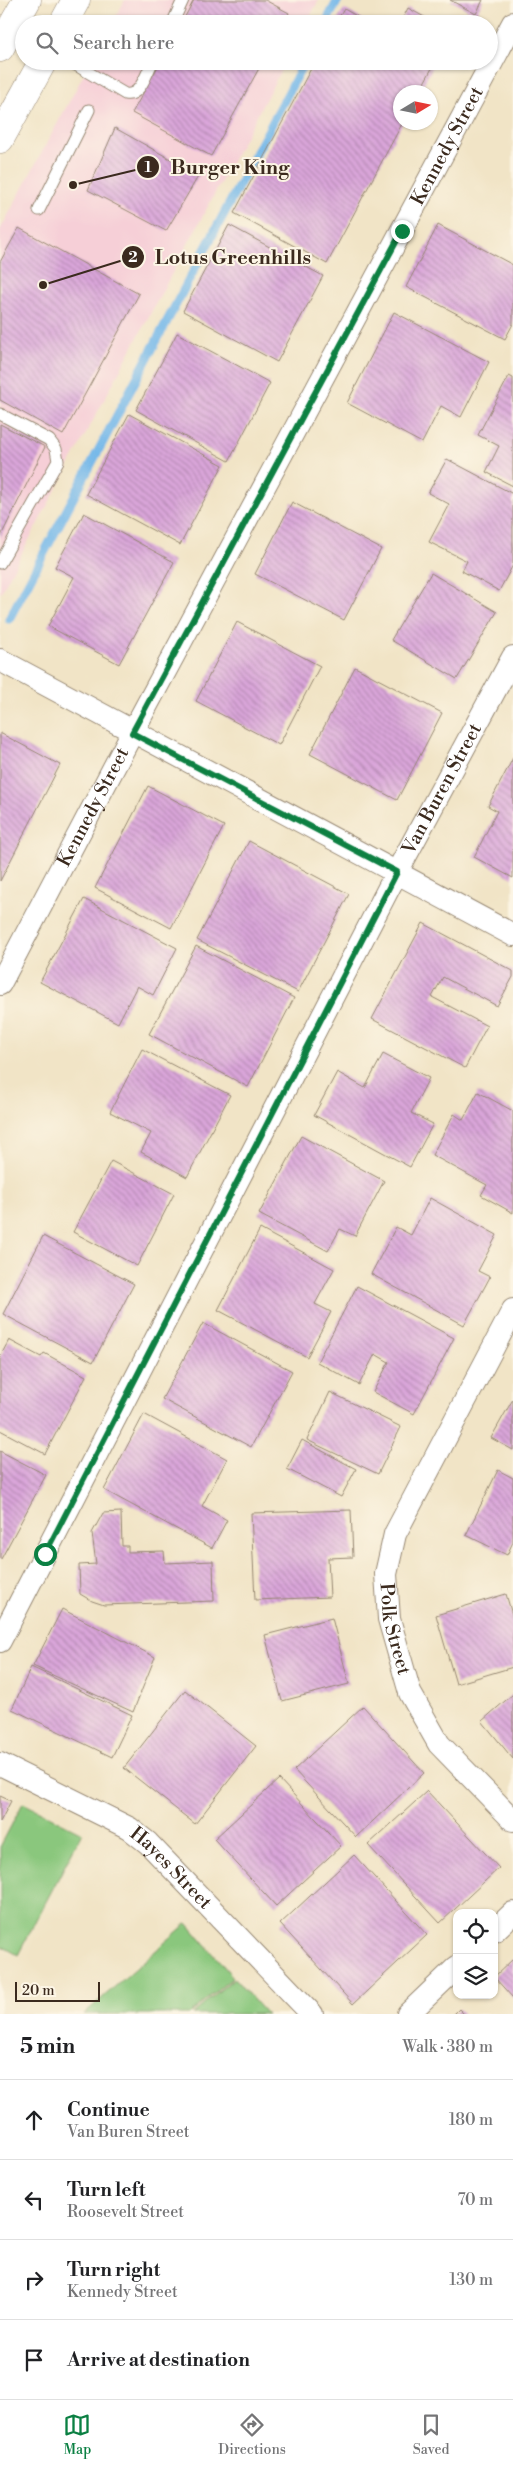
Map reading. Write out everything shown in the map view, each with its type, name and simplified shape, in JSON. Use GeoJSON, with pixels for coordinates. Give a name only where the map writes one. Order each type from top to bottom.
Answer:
{"type":"FeatureCollection","features":[{"type":"Feature","properties":{"kind":"main road"},"geometry":{"type":"LineString","coordinates":[[19,15],[27,0]]}},
{"type":"Feature","properties":{"kind":"main road"},"geometry":{"type":"LineString","coordinates":[[68,15],[76,0]]}},
{"type":"Feature","properties":{"kind":"main road"},"geometry":{"type":"LineString","coordinates":[[0,48],[15,21]]}},
{"type":"Feature","properties":{"kind":"main road"},"geometry":{"type":"LineString","coordinates":[[0,139],[38,70]]}},
{"type":"Feature","properties":{"kind":"street","name":"Kennedy Street"},"geometry":{"type":"LineString","coordinates":[[498,51],[513,23]]}},
{"type":"Feature","properties":{"kind":"street","name":"Kennedy Street"},"geometry":{"type":"LineString","coordinates":[[0,984],[132,733],[488,70]]}},
{"type":"Feature","properties":{"kind":"street","name":"Van Buren Street"},"geometry":{"type":"LineString","coordinates":[[0,1641],[397,872],[513,657]]}},
{"type":"Feature","properties":{"kind":"street"},"geometry":{"type":"LineString","coordinates":[[0,660],[132,733],[513,935]]}},
{"type":"Feature","properties":{"kind":"street","name":"Polk Street"},"geometry":{"type":"LineString","coordinates":[[513,1310],[395,1534],[386,1574],[389,1619],[410,1693],[439,1744],[513,1820]]}},
{"type":"Feature","properties":{"kind":"street","name":"Hayes Street"},"geometry":{"type":"LineString","coordinates":[[0,1764],[129,1828],[148,1844],[312,2014]]}},
{"type":"Feature","properties":{"kind":"street"},"geometry":{"type":"LineString","coordinates":[[498,1927],[513,1912]]}},
{"type":"Feature","properties":{"kind":"street"},"geometry":{"type":"LineString","coordinates":[[408,2014],[453,1971]]}},
{"type":"Feature","properties":{"kind":"lane"},"geometry":{"type":"LineString","coordinates":[[176,15],[183,0]]}},
{"type":"Feature","properties":{"kind":"lane"},"geometry":{"type":"LineString","coordinates":[[84,70],[125,94],[131,95],[137,92],[148,70]]}},
{"type":"Feature","properties":{"kind":"lane"},"geometry":{"type":"LineString","coordinates":[[39,210],[89,110]]}},
{"type":"Feature","properties":{"kind":"lane"},"geometry":{"type":"LineString","coordinates":[[0,414],[49,440],[56,449],[58,461],[0,563]]}},
{"type":"Feature","properties":{"kind":"shaded area"},"geometry":{"type":"Polygon","coordinates":[[[125,0],[319,0],[311,15],[117,15],[125,0]]]}},
{"type":"Feature","properties":{"kind":"shaded area"},"geometry":{"type":"Polygon","coordinates":[[[86,70],[281,70],[0,594],[0,230],[86,70]]]}},
{"type":"Feature","properties":{"kind":"green space"},"geometry":{"type":"Polygon","coordinates":[[[23,1803],[82,1833],[18,1955],[0,1945],[0,1847],[23,1803]]]}},
{"type":"Feature","properties":{"kind":"green space"},"geometry":{"type":"Polygon","coordinates":[[[187,1923],[233,1977],[190,2014],[84,2014],[187,1923]]]}},
{"type":"Feature","properties":{"kind":"green space"},"geometry":{"type":"Polygon","coordinates":[[[234,1978],[266,2014],[193,2014],[234,1978]]]}},
{"type":"Feature","properties":{"kind":"building"},"geometry":{"type":"Polygon","coordinates":[[[194,0],[265,0],[289,13],[288,15],[186,15],[194,0]]]}},
{"type":"Feature","properties":{"kind":"building"},"geometry":{"type":"Polygon","coordinates":[[[450,0],[483,0],[476,14],[450,0]]]}},
{"type":"Feature","properties":{"kind":"building"},"geometry":{"type":"Polygon","coordinates":[[[408,8],[421,15],[404,15],[408,8]]]}},
{"type":"Feature","properties":{"kind":"building"},"geometry":{"type":"Polygon","coordinates":[[[344,9],[355,15],[340,15],[344,9]]]}},
{"type":"Feature","properties":{"kind":"building"},"geometry":{"type":"Polygon","coordinates":[[[156,70],[258,70],[211,156],[132,113],[156,70]]]}},
{"type":"Feature","properties":{"kind":"building"},"geometry":{"type":"Polygon","coordinates":[[[310,70],[431,70],[423,85],[393,85],[393,130],[399,130],[327,264],[234,213],[310,70]]]}},
{"type":"Feature","properties":{"kind":"building"},"geometry":{"type":"Polygon","coordinates":[[[115,128],[199,175],[166,231],[88,190],[115,128]]]}},
{"type":"Feature","properties":{"kind":"building"},"geometry":{"type":"Polygon","coordinates":[[[229,225],[323,276],[277,362],[183,311],[229,225]]]}},
{"type":"Feature","properties":{"kind":"building"},"geometry":{"type":"Polygon","coordinates":[[[438,225],[513,265],[513,324],[505,339],[406,287],[438,225]]]}},
{"type":"Feature","properties":{"kind":"building"},"geometry":{"type":"Polygon","coordinates":[[[19,228],[139,294],[63,435],[0,400],[0,262],[19,228]]]}},
{"type":"Feature","properties":{"kind":"building"},"geometry":{"type":"Polygon","coordinates":[[[394,312],[489,362],[461,417],[441,406],[422,443],[347,403],[394,312]]]}},
{"type":"Feature","properties":{"kind":"building"},"geometry":{"type":"Polygon","coordinates":[[[177,333],[270,383],[229,461],[136,410],[177,333]]]}},
{"type":"Feature","properties":{"kind":"building"},"geometry":{"type":"Polygon","coordinates":[[[509,376],[513,378],[513,486],[486,472],[499,446],[478,435],[509,376]]]}},
{"type":"Feature","properties":{"kind":"building"},"geometry":{"type":"Polygon","coordinates":[[[129,414],[223,465],[180,545],[86,494],[129,414]]]}},
{"type":"Feature","properties":{"kind":"building"},"geometry":{"type":"Polygon","coordinates":[[[0,424],[45,447],[0,538],[0,424]]]}},
{"type":"Feature","properties":{"kind":"building"},"geometry":{"type":"Polygon","coordinates":[[[447,459],[513,494],[513,565],[499,591],[462,571],[467,561],[429,542],[449,504],[428,493],[447,459]]]}},
{"type":"Feature","properties":{"kind":"building"},"geometry":{"type":"Polygon","coordinates":[[[292,502],[381,549],[344,620],[255,574],[292,502]]]}},
{"type":"Feature","properties":{"kind":"building"},"geometry":{"type":"Polygon","coordinates":[[[84,513],[174,562],[119,664],[48,626],[74,577],[55,567],[84,513]]]}},
{"type":"Feature","properties":{"kind":"building"},"geometry":{"type":"Polygon","coordinates":[[[431,573],[497,612],[457,679],[391,640],[431,573]]]}},
{"type":"Feature","properties":{"kind":"building"},"geometry":{"type":"Polygon","coordinates":[[[237,622],[320,666],[279,745],[196,701],[237,622]]]}},
{"type":"Feature","properties":{"kind":"building"},"geometry":{"type":"Polygon","coordinates":[[[355,667],[442,713],[397,800],[310,754],[355,667]]]}},
{"type":"Feature","properties":{"kind":"building"},"geometry":{"type":"Polygon","coordinates":[[[0,733],[60,765],[0,881],[0,733]]]}},
{"type":"Feature","properties":{"kind":"building"},"geometry":{"type":"Polygon","coordinates":[[[513,758],[513,878],[474,857],[497,811],[488,806],[513,758]]]}},
{"type":"Feature","properties":{"kind":"building"},"geometry":{"type":"Polygon","coordinates":[[[148,786],[224,826],[171,928],[95,888],[148,786]]]}},
{"type":"Feature","properties":{"kind":"building"},"geometry":{"type":"Polygon","coordinates":[[[249,841],[349,894],[298,992],[197,940],[249,841]]]}},
{"type":"Feature","properties":{"kind":"building"},"geometry":{"type":"Polygon","coordinates":[[[84,899],[177,948],[153,995],[137,986],[118,1023],[40,982],[84,899]]]}},
{"type":"Feature","properties":{"kind":"building"},"geometry":{"type":"Polygon","coordinates":[[[423,923],[513,971],[513,977],[497,1006],[443,977],[432,997],[487,1026],[465,1068],[372,1019],[423,923]]]}},
{"type":"Feature","properties":{"kind":"building"},"geometry":{"type":"Polygon","coordinates":[[[196,946],[294,998],[248,1087],[149,1034],[196,946]]]}},
{"type":"Feature","properties":{"kind":"building"},"geometry":{"type":"Polygon","coordinates":[[[142,1049],[230,1095],[187,1177],[141,1152],[151,1133],[110,1112],[142,1049]]]}},
{"type":"Feature","properties":{"kind":"building"},"geometry":{"type":"Polygon","coordinates":[[[383,1054],[429,1078],[411,1113],[433,1124],[410,1167],[314,1115],[337,1072],[365,1088],[383,1054]]]}},
{"type":"Feature","properties":{"kind":"building"},"geometry":{"type":"Polygon","coordinates":[[[478,1092],[513,1111],[513,1213],[481,1195],[487,1185],[432,1155],[454,1114],[463,1120],[478,1092]]]}},
{"type":"Feature","properties":{"kind":"building"},"geometry":{"type":"Polygon","coordinates":[[[301,1136],[384,1181],[355,1236],[340,1229],[328,1251],[259,1214],[301,1136]]]}},
{"type":"Feature","properties":{"kind":"building"},"geometry":{"type":"Polygon","coordinates":[[[111,1161],[174,1194],[137,1266],[73,1232],[111,1161]]]}},
{"type":"Feature","properties":{"kind":"building"},"geometry":{"type":"Polygon","coordinates":[[[430,1198],[497,1235],[478,1271],[490,1277],[464,1325],[371,1274],[396,1227],[411,1235],[430,1198]]]}},
{"type":"Feature","properties":{"kind":"building"},"geometry":{"type":"Polygon","coordinates":[[[260,1229],[334,1269],[315,1304],[331,1312],[307,1357],[218,1310],[260,1229]]]}},
{"type":"Feature","properties":{"kind":"building"},"geometry":{"type":"Polygon","coordinates":[[[43,1236],[134,1284],[93,1362],[3,1314],[43,1236]]]}},
{"type":"Feature","properties":{"kind":"building"},"geometry":{"type":"Polygon","coordinates":[[[357,1286],[454,1338],[414,1414],[373,1392],[389,1362],[375,1354],[359,1385],[317,1362],[357,1286]]]}},
{"type":"Feature","properties":{"kind":"building"},"geometry":{"type":"Polygon","coordinates":[[[203,1323],[292,1371],[251,1447],[162,1399],[203,1323]]]}},
{"type":"Feature","properties":{"kind":"building"},"geometry":{"type":"Polygon","coordinates":[[[9,1340],[41,1357],[44,1353],[86,1376],[45,1454],[0,1430],[0,1357],[9,1340]]]}},
{"type":"Feature","properties":{"kind":"building"},"geometry":{"type":"Polygon","coordinates":[[[330,1392],[401,1427],[378,1474],[307,1440],[330,1392]]]}},
{"type":"Feature","properties":{"kind":"building"},"geometry":{"type":"Polygon","coordinates":[[[513,1399],[513,1450],[491,1438],[513,1399]]]}},
{"type":"Feature","properties":{"kind":"building"},"geometry":{"type":"Polygon","coordinates":[[[144,1414],[227,1459],[202,1506],[227,1520],[212,1548],[104,1490],[144,1414]]]}},
{"type":"Feature","properties":{"kind":"building"},"geometry":{"type":"Polygon","coordinates":[[[302,1440],[356,1469],[341,1497],[287,1469],[302,1440]]]}},
{"type":"Feature","properties":{"kind":"building"},"geometry":{"type":"Polygon","coordinates":[[[0,1451],[46,1475],[1,1559],[0,1559],[0,1451]]]}},
{"type":"Feature","properties":{"kind":"building"},"geometry":{"type":"Polygon","coordinates":[[[498,1470],[513,1478],[513,1542],[507,1555],[466,1535],[498,1470]]]}},
{"type":"Feature","properties":{"kind":"building"},"geometry":{"type":"Polygon","coordinates":[[[351,1510],[353,1557],[328,1558],[330,1597],[255,1600],[251,1513],[351,1510]]]}},
{"type":"Feature","properties":{"kind":"building"},"geometry":{"type":"Polygon","coordinates":[[[121,1512],[122,1546],[128,1546],[128,1552],[164,1551],[165,1563],[213,1561],[214,1601],[104,1605],[80,1594],[79,1565],[96,1564],[92,1533],[103,1513],[121,1512]]]}},
{"type":"Feature","properties":{"kind":"building"},"geometry":{"type":"Polygon","coordinates":[[[506,1594],[513,1618],[513,1667],[456,1684],[436,1615],[506,1594]]]}},
{"type":"Feature","properties":{"kind":"building"},"geometry":{"type":"Polygon","coordinates":[[[62,1609],[155,1657],[133,1712],[33,1666],[62,1609]]]}},
{"type":"Feature","properties":{"kind":"building"},"geometry":{"type":"Polygon","coordinates":[[[332,1618],[349,1684],[282,1701],[265,1635],[332,1618]]]}},
{"type":"Feature","properties":{"kind":"building"},"geometry":{"type":"Polygon","coordinates":[[[31,1667],[132,1715],[112,1757],[12,1709],[31,1667]]]}},
{"type":"Feature","properties":{"kind":"building"},"geometry":{"type":"Polygon","coordinates":[[[185,1690],[256,1746],[195,1824],[124,1768],[185,1690]]]}},
{"type":"Feature","properties":{"kind":"building"},"geometry":{"type":"Polygon","coordinates":[[[513,1694],[513,1759],[482,1721],[513,1694]]]}},
{"type":"Feature","properties":{"kind":"building"},"geometry":{"type":"Polygon","coordinates":[[[363,1706],[424,1773],[356,1837],[294,1770],[363,1706]]]}},
{"type":"Feature","properties":{"kind":"building"},"geometry":{"type":"Polygon","coordinates":[[[279,1779],[341,1846],[276,1906],[214,1839],[279,1779]]]}},
{"type":"Feature","properties":{"kind":"building"},"geometry":{"type":"Polygon","coordinates":[[[427,1791],[499,1868],[440,1923],[368,1845],[427,1791]]]}},
{"type":"Feature","properties":{"kind":"building"},"geometry":{"type":"Polygon","coordinates":[[[0,1796],[11,1801],[0,1822],[0,1796]]]}},
{"type":"Feature","properties":{"kind":"building"},"geometry":{"type":"Polygon","coordinates":[[[354,1855],[427,1935],[353,2004],[280,1924],[354,1855]]]}},
{"type":"Feature","properties":{"kind":"building"},"geometry":{"type":"Polygon","coordinates":[[[513,1959],[513,1998],[498,1981],[498,1973],[513,1959]]]}},
{"type":"Feature","properties":{"kind":"building"},"geometry":{"type":"Polygon","coordinates":[[[459,2009],[464,2014],[454,2014],[459,2009]]]}},
{"type":"Feature","properties":{"kind":"waterway"},"geometry":{"type":"LineString","coordinates":[[330,15],[338,0]]}},
{"type":"Feature","properties":{"kind":"waterway"},"geometry":{"type":"LineString","coordinates":[[9,619],[300,70]]}},
{"type":"Feature","properties":{"kind":"place","name":"Burger King"},"geometry":{"type":"Point","coordinates":[73,185]}},
{"type":"Feature","properties":{"kind":"place","name":"Lotus Greenhills"},"geometry":{"type":"Point","coordinates":[43,285]}},
{"type":"Feature","properties":{"kind":"route"},"geometry":{"type":"LineString","coordinates":[[45,1554],[397,872],[132,733],[402,231]]}}]}
